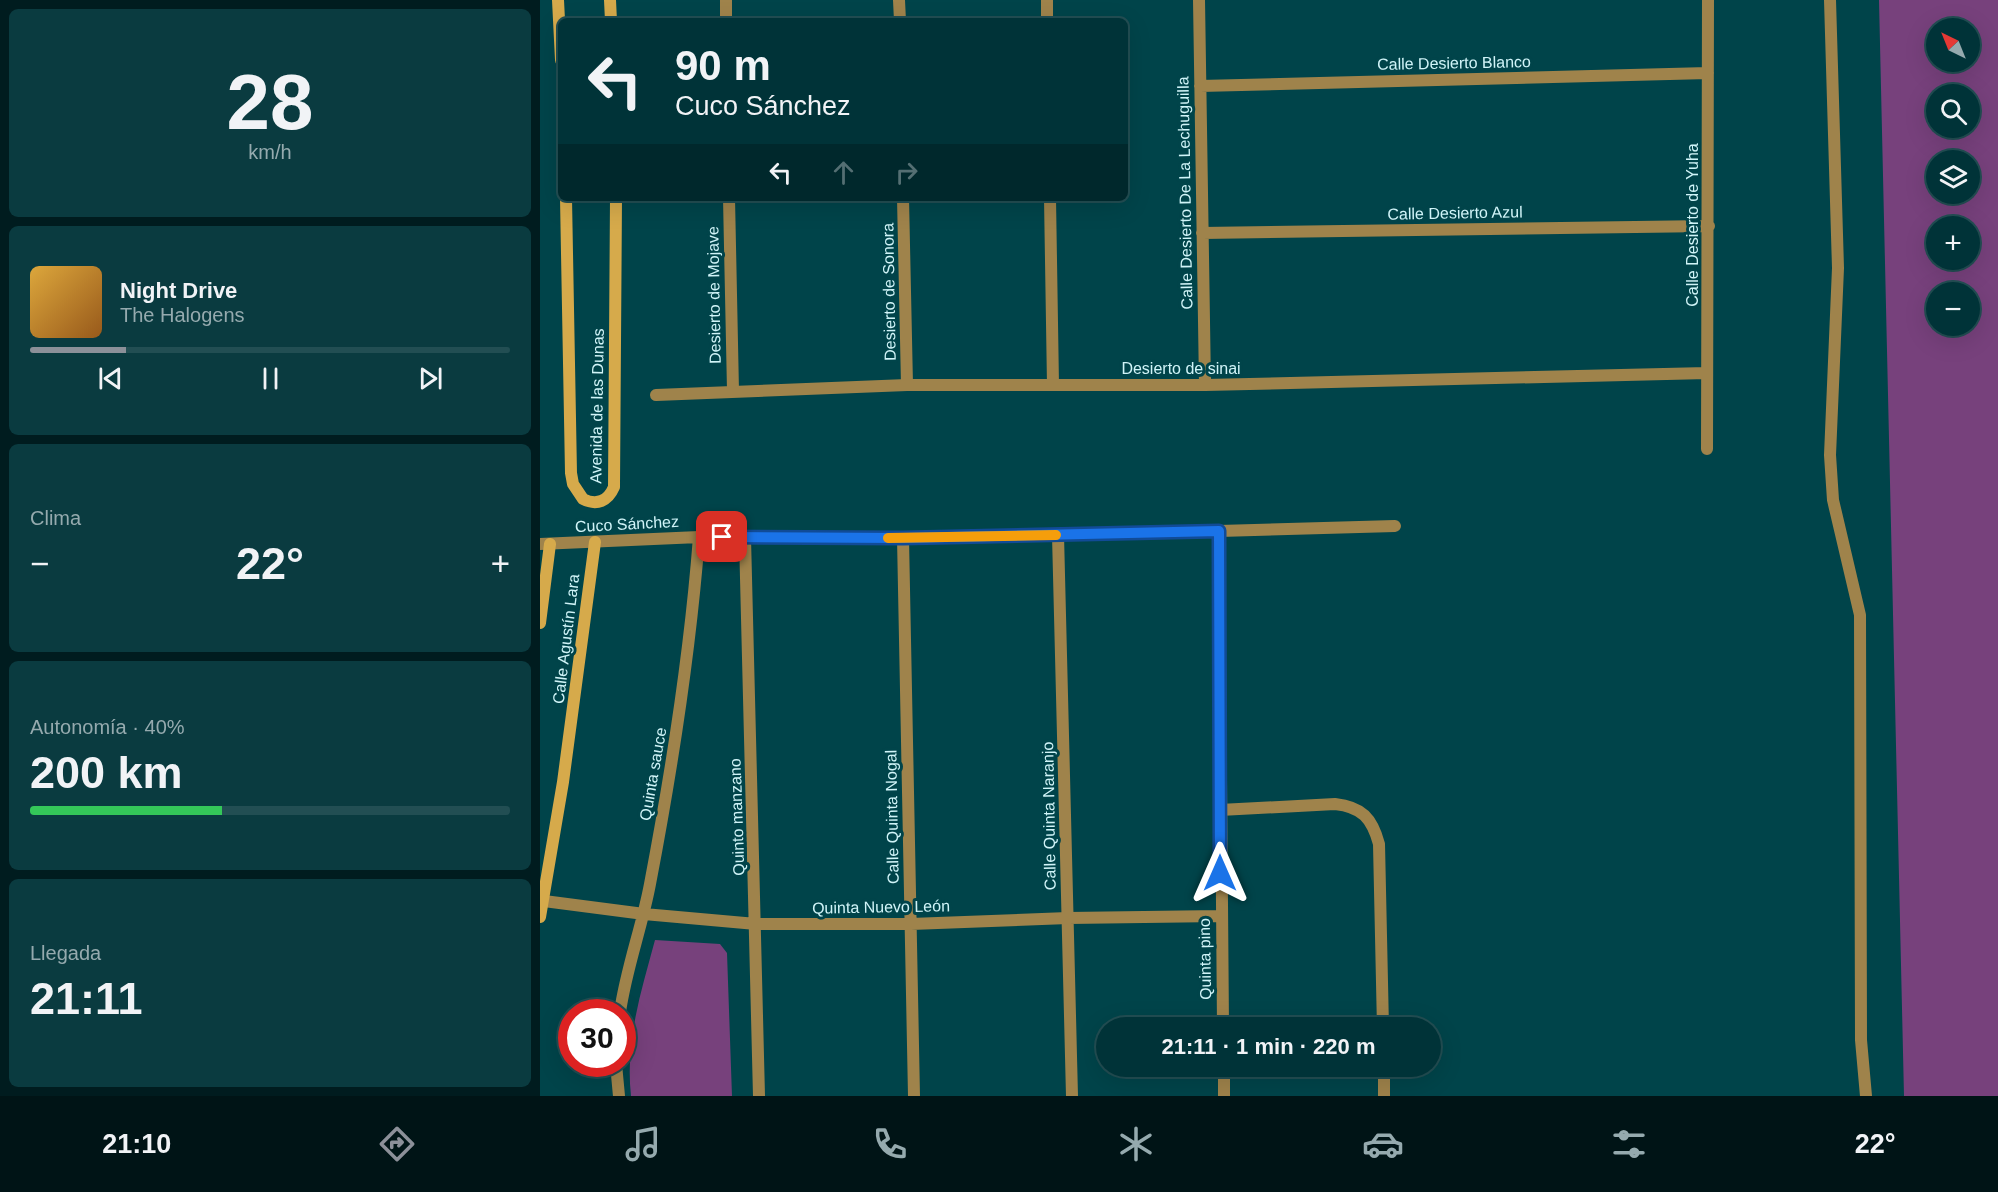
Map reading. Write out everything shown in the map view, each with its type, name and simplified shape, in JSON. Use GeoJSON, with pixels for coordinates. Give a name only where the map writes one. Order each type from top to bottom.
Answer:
{"type":"FeatureCollection","features":[{"type":"Feature","properties":{"kind":"street"},"geometry":{"type":"LineString","coordinates":[[558,0],[559,18]]}},
{"type":"Feature","properties":{"kind":"street"},"geometry":{"type":"LineString","coordinates":[[610,0],[611,18]]}},
{"type":"Feature","properties":{"kind":"street"},"geometry":{"type":"LineString","coordinates":[[726,0],[726,18]]}},
{"type":"Feature","properties":{"kind":"street"},"geometry":{"type":"LineString","coordinates":[[899,0],[900,18]]}},
{"type":"Feature","properties":{"kind":"street"},"geometry":{"type":"LineString","coordinates":[[1047,0],[1047,18]]}},
{"type":"Feature","properties":{"kind":"street","name":"Calle Desierto De La Lechuguilla"},"geometry":{"type":"LineString","coordinates":[[1199,0],[1205,385]]}},
{"type":"Feature","properties":{"kind":"street","name":"Calle Desierto de Yuha"},"geometry":{"type":"LineString","coordinates":[[1707,449],[1708,0]]}},
{"type":"Feature","properties":{"kind":"street"},"geometry":{"type":"LineString","coordinates":[[1830,0],[1838,268],[1830,455],[1833,500],[1860,615],[1861,1040],[1866,1096]]}},
{"type":"Feature","properties":{"kind":"street","name":"Calle Desierto Blanco"},"geometry":{"type":"LineString","coordinates":[[1200,86],[1708,73]]}},
{"type":"Feature","properties":{"kind":"street","name":"Avenida de las Dunas"},"geometry":{"type":"LineString","coordinates":[[566,201],[571,473],[573,484],[583,498],[597,502],[605,500],[614,487],[616,201]]}},
{"type":"Feature","properties":{"kind":"street","name":"Desierto de Mojave"},"geometry":{"type":"LineString","coordinates":[[729,201],[733,391]]}},
{"type":"Feature","properties":{"kind":"street","name":"Desierto de Sonora"},"geometry":{"type":"LineString","coordinates":[[903,201],[907,385]]}},
{"type":"Feature","properties":{"kind":"street"},"geometry":{"type":"LineString","coordinates":[[1050,201],[1053,385]]}},
{"type":"Feature","properties":{"kind":"street","name":"Calle Desierto Azul"},"geometry":{"type":"LineString","coordinates":[[1202,233],[1709,226]]}},
{"type":"Feature","properties":{"kind":"street","name":"Desierto de sinai"},"geometry":{"type":"LineString","coordinates":[[656,395],[907,385],[1205,385],[1707,373]]}},
{"type":"Feature","properties":{"kind":"street","name":"Cuco Sánchez"},"geometry":{"type":"LineString","coordinates":[[545,544],[699,537],[903,538],[1395,526]]}},
{"type":"Feature","properties":{"kind":"street","name":"Quinta pino"},"geometry":{"type":"LineString","coordinates":[[1219,531],[1220,916],[1223,1017]]}},
{"type":"Feature","properties":{"kind":"street","name":"Calle Quinta Naranjo"},"geometry":{"type":"LineString","coordinates":[[1058,535],[1072,1096]]}},
{"type":"Feature","properties":{"kind":"street","name":"Quinta sauce"},"geometry":{"type":"LineString","coordinates":[[623,999],[644,914],[686,674],[699,537]]}},
{"type":"Feature","properties":{"kind":"street","name":"Quinto manzano"},"geometry":{"type":"LineString","coordinates":[[745,538],[759,1096]]}},
{"type":"Feature","properties":{"kind":"street","name":"Calle Quinta Nogal"},"geometry":{"type":"LineString","coordinates":[[903,538],[914,1096]]}},
{"type":"Feature","properties":{"kind":"street","name":"Calle Agustín Lara"},"geometry":{"type":"LineString","coordinates":[[540,917],[563,782],[595,542]]}},
{"type":"Feature","properties":{"kind":"street"},"geometry":{"type":"LineString","coordinates":[[540,623],[545,544]]}},
{"type":"Feature","properties":{"kind":"street"},"geometry":{"type":"LineString","coordinates":[[1220,810],[1335,804],[1353,806],[1364,813],[1374,826],[1378,844],[1383,1017]]}},
{"type":"Feature","properties":{"kind":"street","name":"Quinta Nuevo León"},"geometry":{"type":"LineString","coordinates":[[544,901],[644,914],[756,924],[911,924],[1068,918],[1220,916]]}},
{"type":"Feature","properties":{"kind":"street"},"geometry":{"type":"LineString","coordinates":[[618,1077],[620,1096]]}},
{"type":"Feature","properties":{"kind":"street"},"geometry":{"type":"LineString","coordinates":[[1224,1077],[1224,1096]]}},
{"type":"Feature","properties":{"kind":"street"},"geometry":{"type":"LineString","coordinates":[[1384,1077],[1384,1096]]}},
{"type":"Feature","properties":{"kind":"shaded area"},"geometry":{"type":"Polygon","coordinates":[[[1879,0],[1998,0],[1998,1096],[1904,1096],[1879,0]]]}},
{"type":"Feature","properties":{"kind":"shaded area"},"geometry":{"type":"Polygon","coordinates":[[[655,940],[720,944],[727,953],[732,1096],[631,1096],[630,1077],[636,1077],[636,1017],[655,940]]]}},
{"type":"Feature","properties":{"kind":"slow traffic"},"geometry":{"type":"LineString","coordinates":[[888,538],[1056,535]]}},
{"type":"Feature","properties":{"kind":"route"},"geometry":{"type":"LineString","coordinates":[[722,537],[903,538],[1219,531],[1220,873]]}}]}
